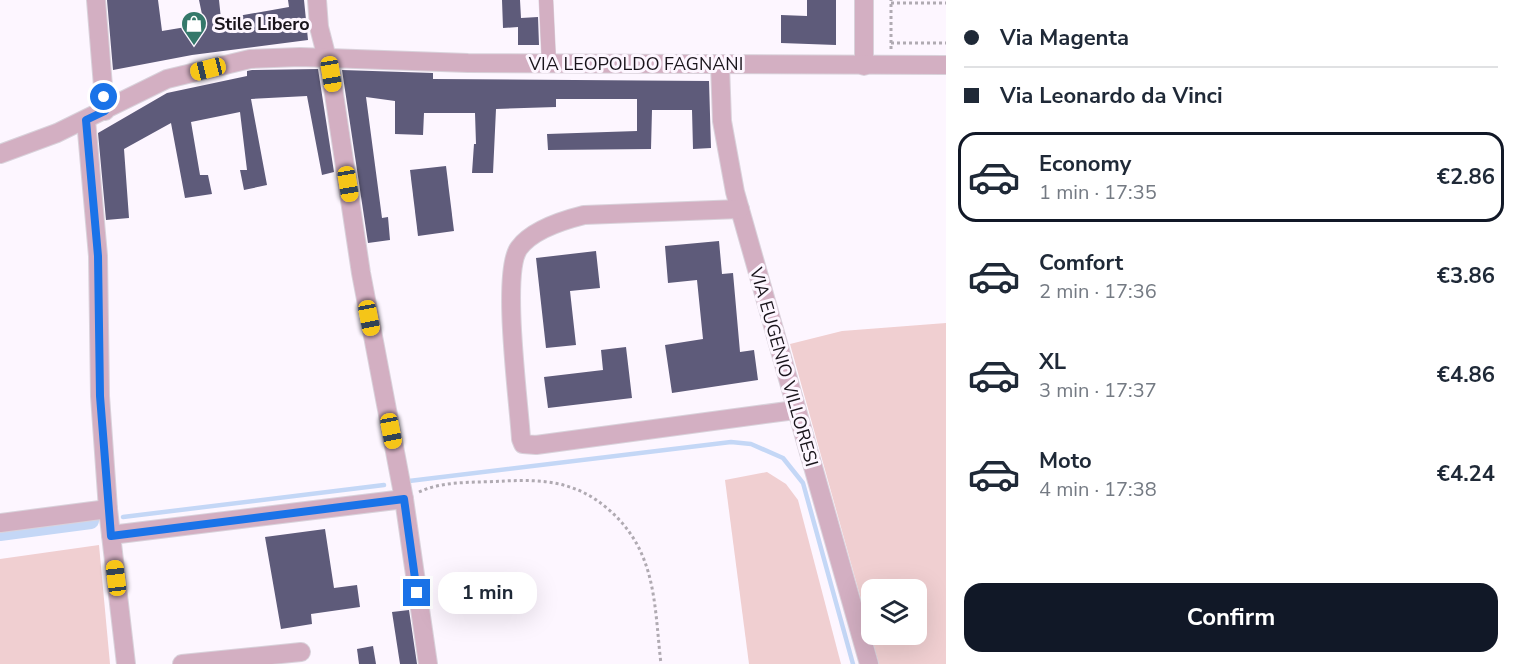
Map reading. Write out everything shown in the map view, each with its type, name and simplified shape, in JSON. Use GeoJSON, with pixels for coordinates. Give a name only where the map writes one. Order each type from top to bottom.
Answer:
{"type":"FeatureCollection","features":[{"type":"Feature","properties":{"kind":"street"},"geometry":{"type":"LineString","coordinates":[[96,0],[97,83],[105,111]]}},
{"type":"Feature","properties":{"kind":"street"},"geometry":{"type":"LineString","coordinates":[[317,0],[326,59],[331,74],[361,273],[404,499],[428,664]]}},
{"type":"Feature","properties":{"kind":"street"},"geometry":{"type":"LineString","coordinates":[[546,0],[549,64]]}},
{"type":"Feature","properties":{"kind":"street"},"geometry":{"type":"LineString","coordinates":[[864,0],[864,66]]}},
{"type":"Feature","properties":{"kind":"street","name":"VIA LEOPOLDO FAGNANI"},"geometry":{"type":"LineString","coordinates":[[0,154],[86,120],[167,79],[239,61],[300,57],[549,64],[946,65]]}},
{"type":"Feature","properties":{"kind":"street","name":"VIA EUGENIO VILLORESI"},"geometry":{"type":"LineString","coordinates":[[720,65],[722,121],[740,209],[795,410],[869,664]]}},
{"type":"Feature","properties":{"kind":"street"},"geometry":{"type":"LineString","coordinates":[[86,120],[98,256],[100,396],[108,509],[126,664]]}},
{"type":"Feature","properties":{"kind":"street"},"geometry":{"type":"LineString","coordinates":[[740,209],[584,215],[567,219],[527,240],[518,249],[511,290],[521,439],[523,444],[528,446],[795,410]]}},
{"type":"Feature","properties":{"kind":"street"},"geometry":{"type":"LineString","coordinates":[[111,536],[404,499]]}},
{"type":"Feature","properties":{"kind":"street"},"geometry":{"type":"LineString","coordinates":[[0,523],[108,509]]}},
{"type":"Feature","properties":{"kind":"street"},"geometry":{"type":"LineString","coordinates":[[182,664],[301,652]]}},
{"type":"Feature","properties":{"kind":"path"},"geometry":{"type":"LineString","coordinates":[[891,66],[891,2],[946,3]]}},
{"type":"Feature","properties":{"kind":"path"},"geometry":{"type":"LineString","coordinates":[[891,43],[946,43]]}},
{"type":"Feature","properties":{"kind":"path"},"geometry":{"type":"LineString","coordinates":[[404,499],[439,485],[511,481],[552,483],[588,492],[621,520],[639,544],[652,588],[661,664]]}},
{"type":"Feature","properties":{"kind":"shaded area"},"geometry":{"type":"Polygon","coordinates":[[[946,323],[946,664],[879,664],[874,645],[927,645],[927,579],[861,579],[861,599],[790,344],[842,331],[946,323]]]}},
{"type":"Feature","properties":{"kind":"shaded area"},"geometry":{"type":"Polygon","coordinates":[[[767,472],[786,484],[798,500],[841,664],[749,664],[725,480],[767,472]]]}},
{"type":"Feature","properties":{"kind":"shaded area"},"geometry":{"type":"Polygon","coordinates":[[[99,545],[110,664],[0,664],[0,559],[99,545]]]}},
{"type":"Feature","properties":{"kind":"building"},"geometry":{"type":"Polygon","coordinates":[[[107,0],[158,0],[162,31],[204,24],[199,0],[219,0],[221,19],[289,7],[288,0],[304,0],[308,40],[192,55],[113,70],[107,0]]]}},
{"type":"Feature","properties":{"kind":"building"},"geometry":{"type":"Polygon","coordinates":[[[502,0],[520,0],[521,18],[538,17],[539,45],[518,45],[518,27],[503,28],[502,0]]]}},
{"type":"Feature","properties":{"kind":"building"},"geometry":{"type":"Polygon","coordinates":[[[807,0],[836,0],[836,45],[781,43],[781,15],[807,16],[807,0]]]}},
{"type":"Feature","properties":{"kind":"building"},"geometry":{"type":"Polygon","coordinates":[[[318,69],[334,172],[322,175],[307,96],[251,99],[267,185],[244,190],[240,170],[247,170],[240,112],[191,122],[200,175],[208,175],[212,194],[185,198],[171,123],[124,149],[129,218],[106,220],[98,133],[167,93],[247,76],[247,71],[252,70],[318,69]]]}},
{"type":"Feature","properties":{"kind":"building"},"geometry":{"type":"Polygon","coordinates":[[[342,70],[433,73],[433,79],[709,81],[711,148],[693,149],[692,110],[652,110],[651,149],[548,150],[547,134],[637,131],[637,99],[556,99],[556,107],[496,109],[493,173],[472,173],[474,144],[476,144],[475,113],[424,113],[423,135],[395,134],[395,101],[366,97],[382,218],[388,217],[390,240],[368,243],[342,70]]]}},
{"type":"Feature","properties":{"kind":"building"},"geometry":{"type":"Polygon","coordinates":[[[446,166],[454,231],[418,236],[410,170],[446,166]]]}},
{"type":"Feature","properties":{"kind":"building"},"geometry":{"type":"Polygon","coordinates":[[[719,241],[722,274],[733,273],[740,352],[754,350],[758,380],[672,393],[665,345],[703,339],[697,280],[668,283],[665,246],[719,241]]]}},
{"type":"Feature","properties":{"kind":"building"},"geometry":{"type":"Polygon","coordinates":[[[596,251],[600,288],[570,291],[576,345],[546,348],[536,258],[596,251]]]}},
{"type":"Feature","properties":{"kind":"building"},"geometry":{"type":"Polygon","coordinates":[[[626,347],[632,398],[548,408],[544,377],[603,370],[601,350],[626,347]]]}},
{"type":"Feature","properties":{"kind":"building"},"geometry":{"type":"Polygon","coordinates":[[[325,529],[334,588],[357,585],[360,607],[311,614],[312,624],[281,629],[265,537],[325,529]]]}},
{"type":"Feature","properties":{"kind":"building"},"geometry":{"type":"Polygon","coordinates":[[[409,610],[417,664],[400,664],[392,612],[409,610]]]}},
{"type":"Feature","properties":{"kind":"building"},"geometry":{"type":"Polygon","coordinates":[[[373,646],[376,664],[359,664],[357,649],[373,646]]]}},
{"type":"Feature","properties":{"kind":"waterway"},"geometry":{"type":"LineString","coordinates":[[409,481],[731,442],[751,444],[783,458],[803,483],[853,664]]}},
{"type":"Feature","properties":{"kind":"waterway"},"geometry":{"type":"LineString","coordinates":[[123,517],[384,485]]}},
{"type":"Feature","properties":{"kind":"waterway"},"geometry":{"type":"LineString","coordinates":[[0,533],[91,521]]}},
{"type":"Feature","properties":{"kind":"place","name":"Stile Libero"},"geometry":{"type":"Point","coordinates":[194,47]}},
{"type":"Feature","properties":{"kind":"route"},"geometry":{"type":"LineString","coordinates":[[104,97],[105,111],[86,120],[98,256],[100,396],[111,536],[404,499],[417,593]]}}]}
